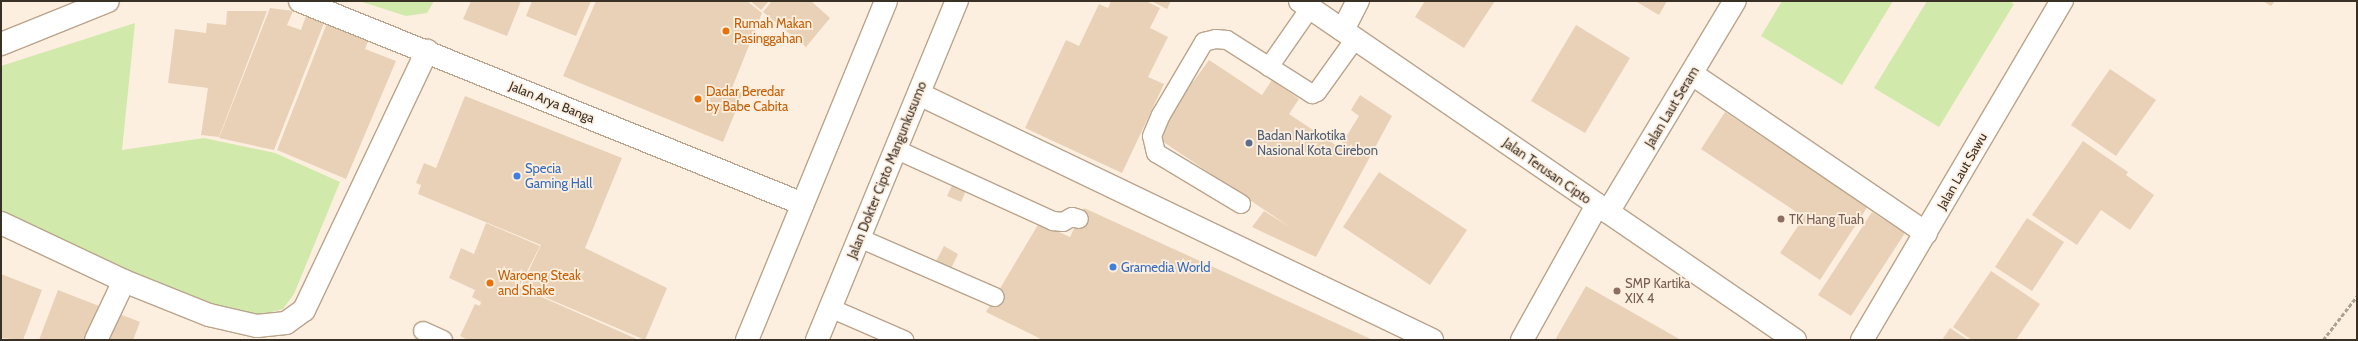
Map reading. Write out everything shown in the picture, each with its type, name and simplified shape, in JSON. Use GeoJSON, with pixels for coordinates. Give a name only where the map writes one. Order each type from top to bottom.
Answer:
{"type":"FeatureCollection","features":[{"type":"Feature","properties":{"kind":"street"},"geometry":{"type":"LineString","coordinates":[[1,44],[108,1]]}},
{"type":"Feature","properties":{"kind":"street","name":"Jalan Arya Banga"},"geometry":{"type":"LineString","coordinates":[[300,1],[803,204]]}},
{"type":"Feature","properties":{"kind":"street"},"geometry":{"type":"LineString","coordinates":[[747,340],[886,1]]}},
{"type":"Feature","properties":{"kind":"street","name":"Jalan Dokter Cipto Mangunkusumo"},"geometry":{"type":"LineString","coordinates":[[817,340],[957,1]]}},
{"type":"Feature","properties":{"kind":"street"},"geometry":{"type":"LineString","coordinates":[[1349,34],[1358,1]]}},
{"type":"Feature","properties":{"kind":"street","name":"Jalan Laut Seram"},"geometry":{"type":"LineString","coordinates":[[1522,340],[1603,208],[1692,74],[1735,1]]}},
{"type":"Feature","properties":{"kind":"street","name":"Jalan Laut Sawu"},"geometry":{"type":"LineString","coordinates":[[1862,340],[2062,1]]}},
{"type":"Feature","properties":{"kind":"street","name":"Jalan Terusan Cipto"},"geometry":{"type":"LineString","coordinates":[[1305,4],[1603,208],[1788,338]]}},
{"type":"Feature","properties":{"kind":"street"},"geometry":{"type":"LineString","coordinates":[[1,223],[124,280],[210,315],[257,326],[286,323],[304,310],[427,51]]}},
{"type":"Feature","properties":{"kind":"street"},"geometry":{"type":"LineString","coordinates":[[1692,74],[1926,233]]}},
{"type":"Feature","properties":{"kind":"street"},"geometry":{"type":"LineString","coordinates":[[919,94],[1432,340]]}},
{"type":"Feature","properties":{"kind":"street"},"geometry":{"type":"LineString","coordinates":[[96,340],[124,280]]}},
{"type":"Feature","properties":{"kind":"lane"},"geometry":{"type":"LineString","coordinates":[[1269,67],[1305,4]]}},
{"type":"Feature","properties":{"kind":"lane"},"geometry":{"type":"LineString","coordinates":[[1241,204],[1156,153],[1152,136],[1161,115],[1204,42],[1216,39],[1227,40],[1312,94],[1318,92],[1349,34]]}},
{"type":"Feature","properties":{"kind":"lane"},"geometry":{"type":"LineString","coordinates":[[895,148],[1052,224],[1063,222],[1072,217],[1079,219]]}},
{"type":"Feature","properties":{"kind":"lane"},"geometry":{"type":"LineString","coordinates":[[859,238],[995,297]]}},
{"type":"Feature","properties":{"kind":"lane"},"geometry":{"type":"LineString","coordinates":[[830,308],[904,340]]}},
{"type":"Feature","properties":{"kind":"lane"},"geometry":{"type":"LineString","coordinates":[[423,331],[443,340]]}},
{"type":"Feature","properties":{"kind":"path"},"geometry":{"type":"LineString","coordinates":[[2323,340],[2357,296]]}},
{"type":"Feature","properties":{"kind":"green space"},"geometry":{"type":"Polygon","coordinates":[[[359,1],[434,1],[427,13],[406,16],[359,1]]]}},
{"type":"Feature","properties":{"kind":"green space"},"geometry":{"type":"Polygon","coordinates":[[[1782,1],[1893,1],[1842,85],[1761,36],[1782,1]]]}},
{"type":"Feature","properties":{"kind":"green space"},"geometry":{"type":"Polygon","coordinates":[[[1927,1],[2009,1],[2014,4],[1939,127],[1874,88],[1927,1]]]}},
{"type":"Feature","properties":{"kind":"green space"},"geometry":{"type":"Polygon","coordinates":[[[135,23],[122,150],[204,138],[275,153],[340,182],[294,294],[283,309],[257,316],[221,310],[1,215],[1,66],[135,23]]]}},
{"type":"Feature","properties":{"kind":"building"},"geometry":{"type":"Polygon","coordinates":[[[471,1],[521,1],[507,36],[463,19],[471,1]]]}},
{"type":"Feature","properties":{"kind":"building"},"geometry":{"type":"Polygon","coordinates":[[[532,1],[591,1],[576,36],[526,16],[532,1]]]}},
{"type":"Feature","properties":{"kind":"building"},"geometry":{"type":"Polygon","coordinates":[[[596,1],[747,1],[762,13],[732,88],[743,93],[723,142],[563,76],[596,1]]]}},
{"type":"Feature","properties":{"kind":"building"},"geometry":{"type":"Polygon","coordinates":[[[750,1],[769,1],[761,10],[750,1]]]}},
{"type":"Feature","properties":{"kind":"building"},"geometry":{"type":"Polygon","coordinates":[[[772,1],[811,1],[830,18],[806,47],[763,12],[772,1]]]}},
{"type":"Feature","properties":{"kind":"building"},"geometry":{"type":"Polygon","coordinates":[[[1111,1],[1146,1],[1160,8],[1150,28],[1168,37],[1148,77],[1164,84],[1122,173],[1025,128],[1066,40],[1079,46],[1099,4],[1108,8],[1111,1]]]}},
{"type":"Feature","properties":{"kind":"building"},"geometry":{"type":"Polygon","coordinates":[[[1151,1],[1171,1],[1167,9],[1151,1]]]}},
{"type":"Feature","properties":{"kind":"building"},"geometry":{"type":"Polygon","coordinates":[[[1425,1],[1495,1],[1464,48],[1415,17],[1425,1]]]}},
{"type":"Feature","properties":{"kind":"building"},"geometry":{"type":"Polygon","coordinates":[[[1635,1],[1667,1],[1659,15],[1635,1]]]}},
{"type":"Feature","properties":{"kind":"building"},"geometry":{"type":"Polygon","coordinates":[[[2263,1],[2275,1],[2271,6],[2263,1]]]}},
{"type":"Feature","properties":{"kind":"building"},"geometry":{"type":"Polygon","coordinates":[[[270,8],[293,11],[287,25],[301,30],[306,16],[324,23],[274,150],[219,138],[270,8]]]}},
{"type":"Feature","properties":{"kind":"building"},"geometry":{"type":"Polygon","coordinates":[[[227,11],[267,11],[219,137],[201,135],[208,88],[168,83],[175,29],[206,33],[207,23],[226,25],[227,11]]]}},
{"type":"Feature","properties":{"kind":"building"},"geometry":{"type":"Polygon","coordinates":[[[327,23],[368,41],[365,49],[396,61],[346,179],[277,150],[327,23]]]}},
{"type":"Feature","properties":{"kind":"building"},"geometry":{"type":"Polygon","coordinates":[[[1576,25],[1630,58],[1585,133],[1531,101],[1576,25]]]}},
{"type":"Feature","properties":{"kind":"building","name":"Badan Narkotika Nasional Kota Cirebon"},"geometry":{"type":"Polygon","coordinates":[[[1209,60],[1262,95],[1272,80],[1299,99],[1289,114],[1339,148],[1359,116],[1351,110],[1360,95],[1392,116],[1316,257],[1252,227],[1264,211],[1290,227],[1156,137],[1190,80],[1193,82],[1209,60]]]}},
{"type":"Feature","properties":{"kind":"building"},"geometry":{"type":"Polygon","coordinates":[[[2110,69],[2156,100],[2116,156],[2071,125],[2110,69]]]}},
{"type":"Feature","properties":{"kind":"building","name":"Specia Gaming Hall"},"geometry":{"type":"Polygon","coordinates":[[[465,96],[622,158],[585,248],[667,288],[645,340],[521,287],[541,245],[418,194],[421,185],[416,183],[424,163],[436,168],[465,96]]]}},
{"type":"Feature","properties":{"kind":"building"},"geometry":{"type":"Polygon","coordinates":[[[1725,112],[1868,206],[1820,280],[1780,253],[1804,217],[1701,149],[1725,112]]]}},
{"type":"Feature","properties":{"kind":"building"},"geometry":{"type":"Polygon","coordinates":[[[2083,141],[2128,172],[2126,175],[2154,195],[2130,230],[2101,210],[2077,245],[2032,215],[2083,141]]]}},
{"type":"Feature","properties":{"kind":"building"},"geometry":{"type":"Polygon","coordinates":[[[1379,172],[1467,230],[1430,285],[1343,227],[1379,172]]]}},
{"type":"Feature","properties":{"kind":"building"},"geometry":{"type":"Polygon","coordinates":[[[954,181],[968,186],[961,202],[947,196],[954,181]]]}},
{"type":"Feature","properties":{"kind":"building","name":"Gramedia World"},"geometry":{"type":"Polygon","coordinates":[[[1084,208],[1373,340],[1043,340],[986,312],[1039,223],[1070,237],[1084,208]]]}},
{"type":"Feature","properties":{"kind":"building"},"geometry":{"type":"Polygon","coordinates":[[[1872,212],[1905,233],[1851,316],[1818,295],[1872,212]]]}},
{"type":"Feature","properties":{"kind":"building"},"geometry":{"type":"Polygon","coordinates":[[[2027,218],[2064,242],[2032,291],[1995,267],[2027,218]]]}},
{"type":"Feature","properties":{"kind":"building","name":"Waroeng Steak and Shake"},"geometry":{"type":"Polygon","coordinates":[[[486,223],[540,246],[519,287],[639,340],[468,340],[460,336],[475,304],[480,306],[481,302],[472,297],[475,290],[449,278],[461,248],[474,254],[486,223]]]}},
{"type":"Feature","properties":{"kind":"building"},"geometry":{"type":"Polygon","coordinates":[[[944,246],[958,254],[949,273],[934,265],[944,246]]]}},
{"type":"Feature","properties":{"kind":"building"},"geometry":{"type":"Polygon","coordinates":[[[1991,271],[2040,304],[2016,340],[1972,340],[1953,327],[1991,271]]]}},
{"type":"Feature","properties":{"kind":"building"},"geometry":{"type":"Polygon","coordinates":[[[1,274],[42,290],[23,340],[1,338],[1,274]]]}},
{"type":"Feature","properties":{"kind":"building"},"geometry":{"type":"Polygon","coordinates":[[[1586,286],[1681,340],[1555,340],[1586,286]]]}},
{"type":"Feature","properties":{"kind":"building"},"geometry":{"type":"Polygon","coordinates":[[[58,290],[99,306],[86,340],[39,340],[58,290]]]}},
{"type":"Feature","properties":{"kind":"building"},"geometry":{"type":"Polygon","coordinates":[[[112,311],[140,322],[133,340],[101,340],[112,311]]]}},
{"type":"Feature","properties":{"kind":"building"},"geometry":{"type":"Polygon","coordinates":[[[1950,328],[1968,340],[1942,340],[1950,328]]]}},
{"type":"Feature","properties":{"kind":"place","name":"Rumah Makan Pasinggahan"},"geometry":{"type":"Point","coordinates":[726,31]}},
{"type":"Feature","properties":{"kind":"place","name":"Dadar Beredar by Babe Cabita"},"geometry":{"type":"Point","coordinates":[698,99]}},
{"type":"Feature","properties":{"kind":"place","name":"Badan Narkotika Nasional Kota Cirebon"},"geometry":{"type":"Point","coordinates":[1249,143]}},
{"type":"Feature","properties":{"kind":"place","name":"Specia Gaming Hall"},"geometry":{"type":"Point","coordinates":[517,176]}},
{"type":"Feature","properties":{"kind":"place","name":"TK Hang Tuah"},"geometry":{"type":"Point","coordinates":[1781,219]}},
{"type":"Feature","properties":{"kind":"place","name":"Gramedia World"},"geometry":{"type":"Point","coordinates":[1113,267]}},
{"type":"Feature","properties":{"kind":"place","name":"Waroeng Steak and Shake"},"geometry":{"type":"Point","coordinates":[490,283]}},
{"type":"Feature","properties":{"kind":"place","name":"SMP Kartika XIX 4"},"geometry":{"type":"Point","coordinates":[1617,291]}}]}
